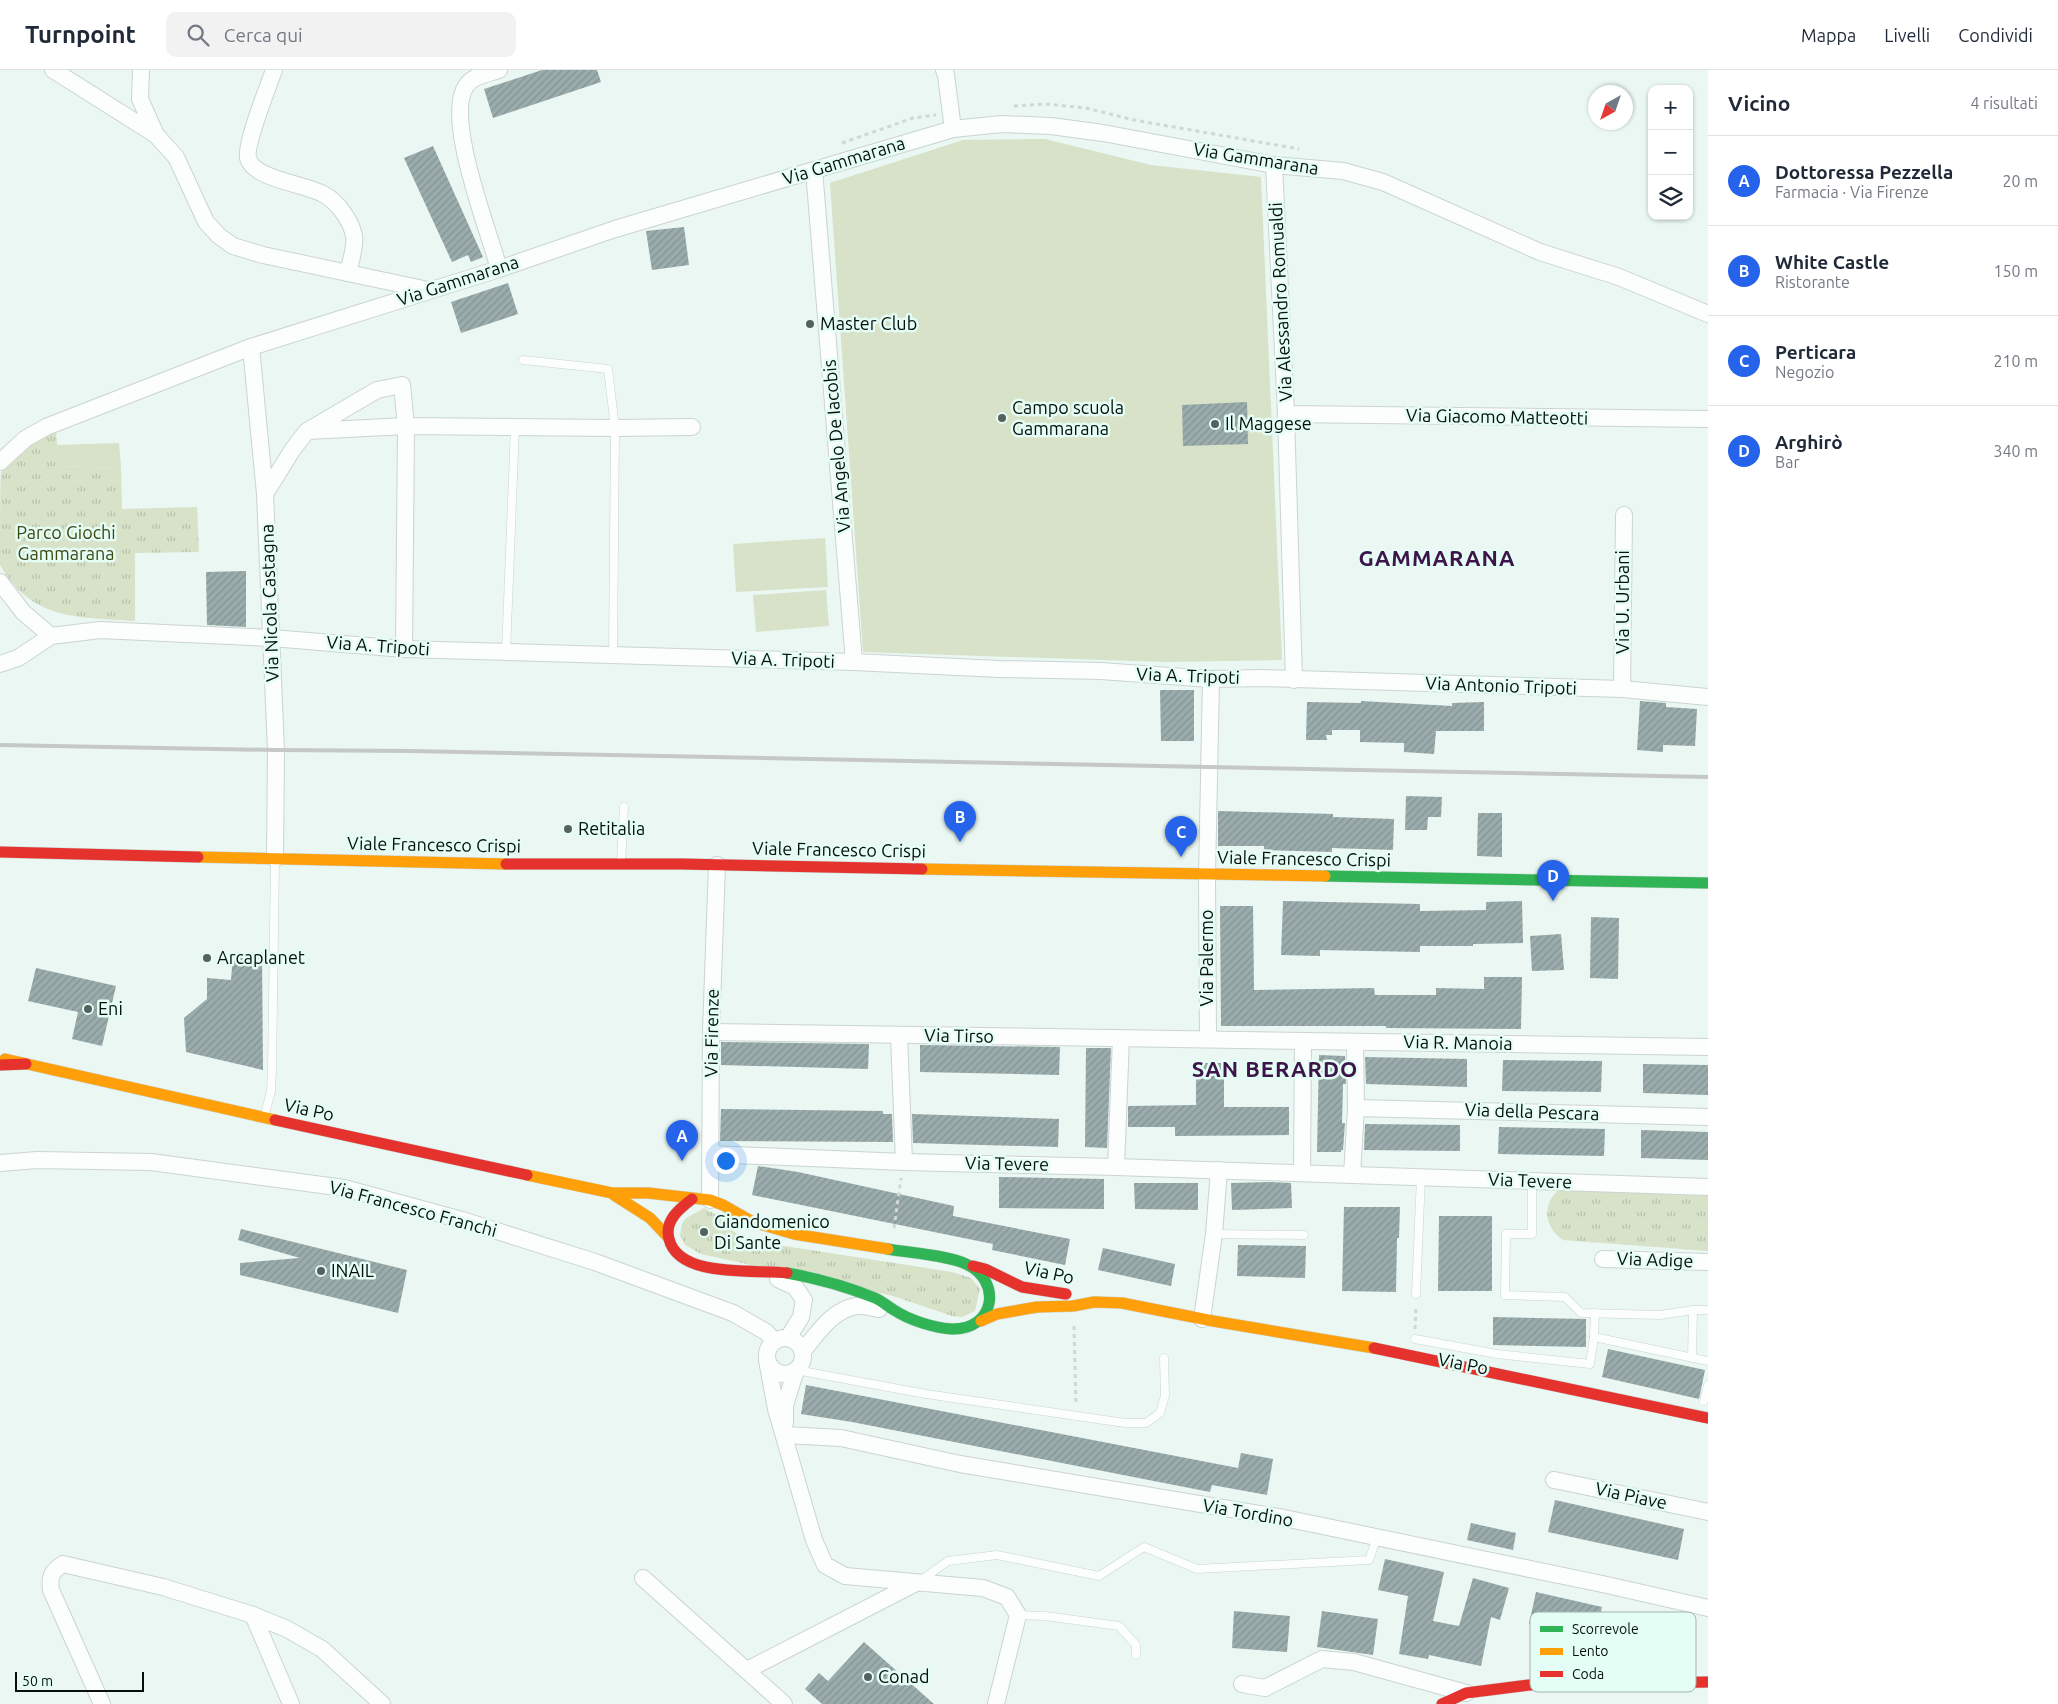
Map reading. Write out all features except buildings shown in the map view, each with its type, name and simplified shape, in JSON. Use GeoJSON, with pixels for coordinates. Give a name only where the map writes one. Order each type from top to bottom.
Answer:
{"type":"FeatureCollection","features":[{"type":"Feature","properties":{"kind":"main road","name":"Viale Francesco Crispi"},"geometry":{"type":"LineString","coordinates":[[0,852],[74,852],[502,864],[717,865],[1207,876],[1441,877],[1708,883]]}},
{"type":"Feature","properties":{"kind":"main road","name":"Via Po"},"geometry":{"type":"LineString","coordinates":[[0,1058],[264,1118],[612,1193],[648,1193],[692,1200],[710,1200],[753,1222],[794,1234],[956,1260],[970,1266],[985,1268],[1015,1284],[1035,1291],[1074,1295],[1094,1302]]}},
{"type":"Feature","properties":{"kind":"main road"},"geometry":{"type":"LineString","coordinates":[[0,1065],[26,1064]]}},
{"type":"Feature","properties":{"kind":"main road","name":"Via Po"},"geometry":{"type":"LineString","coordinates":[[612,1193],[645,1212],[668,1237],[677,1253],[690,1263],[706,1267],[761,1273],[777,1272],[823,1283],[882,1302],[895,1310],[943,1328],[954,1330],[965,1328],[997,1314],[1037,1307],[1073,1306],[1094,1302],[1122,1303],[1208,1320],[1350,1342],[1708,1418]]}},
{"type":"Feature","properties":{"kind":"main road"},"geometry":{"type":"LineString","coordinates":[[668,1237],[668,1228],[675,1213],[692,1200]]}},
{"type":"Feature","properties":{"kind":"main road"},"geometry":{"type":"LineString","coordinates":[[970,1266],[984,1279],[989,1287],[991,1302],[981,1321]]}},
{"type":"Feature","properties":{"kind":"main road","name":"Via Po"},"geometry":{"type":"LineString","coordinates":[[1208,1320],[1318,1351]]}},
{"type":"Feature","properties":{"kind":"main road"},"geometry":{"type":"LineString","coordinates":[[1442,1704],[1466,1693],[1530,1685]]}},
{"type":"Feature","properties":{"kind":"street"},"geometry":{"type":"LineString","coordinates":[[53,70],[156,135],[176,157],[206,222],[219,236],[233,246],[263,255],[348,274],[430,290]]}},
{"type":"Feature","properties":{"kind":"street"},"geometry":{"type":"LineString","coordinates":[[141,70],[140,99],[156,135]]}},
{"type":"Feature","properties":{"kind":"street"},"geometry":{"type":"LineString","coordinates":[[274,70],[248,151],[248,159],[252,166],[266,175],[324,194],[348,218],[354,238],[348,274]]}},
{"type":"Feature","properties":{"kind":"street"},"geometry":{"type":"LineString","coordinates":[[499,269],[464,150],[460,127],[460,106],[464,88],[472,79],[500,70]]}},
{"type":"Feature","properties":{"kind":"street"},"geometry":{"type":"LineString","coordinates":[[944,70],[952,121]]}},
{"type":"Feature","properties":{"kind":"street","name":"Via Gammarana"},"geometry":{"type":"LineString","coordinates":[[0,462],[25,439],[46,427],[251,347],[499,269],[615,229],[814,170],[952,121],[1051,126],[1104,133],[1274,165],[1343,171],[1383,182],[1540,252],[1618,277],[1708,314]]}},
{"type":"Feature","properties":{"kind":"street","name":"Via Alessandro Romualdi"},"geometry":{"type":"LineString","coordinates":[[1274,165],[1286,414],[1294,680]]}},
{"type":"Feature","properties":{"kind":"street","name":"Via Angelo De Iacobis"},"geometry":{"type":"LineString","coordinates":[[814,170],[854,662]]}},
{"type":"Feature","properties":{"kind":"street","name":"Via Nicola Castagna"},"geometry":{"type":"LineString","coordinates":[[251,347],[265,494],[272,638],[276,750],[275,859]]}},
{"type":"Feature","properties":{"kind":"street"},"geometry":{"type":"LineString","coordinates":[[265,494],[292,448],[307,431],[377,390],[402,385],[406,426],[404,649]]}},
{"type":"Feature","properties":{"kind":"street","name":"Via Giacomo Matteotti"},"geometry":{"type":"LineString","coordinates":[[1286,414],[1708,419]]}},
{"type":"Feature","properties":{"kind":"street"},"geometry":{"type":"LineString","coordinates":[[307,431],[406,426],[692,427]]}},
{"type":"Feature","properties":{"kind":"street","name":"Via U. Urbani"},"geometry":{"type":"LineString","coordinates":[[1622,689],[1624,515]]}},
{"type":"Feature","properties":{"kind":"street"},"geometry":{"type":"LineString","coordinates":[[0,582],[23,612],[51,636],[18,658],[0,664]]}},
{"type":"Feature","properties":{"kind":"street","name":"Via A. Tripoti"},"geometry":{"type":"LineString","coordinates":[[51,636],[100,630],[272,638],[404,649],[854,662],[1000,669],[1101,671],[1210,679],[1294,680]]}},
{"type":"Feature","properties":{"kind":"street","name":"Via Palermo"},"geometry":{"type":"LineString","coordinates":[[1208,1039],[1207,876],[1210,679]]}},
{"type":"Feature","properties":{"kind":"street","name":"Via Antonio Tripoti"},"geometry":{"type":"LineString","coordinates":[[1294,680],[1622,689],[1708,698]]}},
{"type":"Feature","properties":{"kind":"street","name":"Via Firenze"},"geometry":{"type":"LineString","coordinates":[[710,1200],[710,1032],[717,865]]}},
{"type":"Feature","properties":{"kind":"street","name":"Via Tirso"},"geometry":{"type":"LineString","coordinates":[[710,1032],[1208,1039]]}},
{"type":"Feature","properties":{"kind":"street"},"geometry":{"type":"LineString","coordinates":[[898,1035],[904,1162]]}},
{"type":"Feature","properties":{"kind":"street"},"geometry":{"type":"LineString","coordinates":[[1116,1167],[1121,1038]]}},
{"type":"Feature","properties":{"kind":"street","name":"Via R. Manoia"},"geometry":{"type":"LineString","coordinates":[[1208,1039],[1708,1047]]}},
{"type":"Feature","properties":{"kind":"street"},"geometry":{"type":"LineString","coordinates":[[1302,1173],[1303,1041]]}},
{"type":"Feature","properties":{"kind":"street"},"geometry":{"type":"LineString","coordinates":[[1352,1175],[1356,1108],[1355,1042]]}},
{"type":"Feature","properties":{"kind":"street","name":"Via della Pescara"},"geometry":{"type":"LineString","coordinates":[[1356,1108],[1708,1117]]}},
{"type":"Feature","properties":{"kind":"street","name":"Via Tevere"},"geometry":{"type":"LineString","coordinates":[[711,1154],[904,1162],[1219,1170],[1708,1187]]}},
{"type":"Feature","properties":{"kind":"street","name":"Via Francesco Franchi"},"geometry":{"type":"LineString","coordinates":[[0,1163],[37,1160],[150,1162],[344,1188],[462,1220],[595,1262],[733,1313],[781,1340]]}},
{"type":"Feature","properties":{"kind":"street"},"geometry":{"type":"LineString","coordinates":[[1208,1320],[1219,1170]]}},
{"type":"Feature","properties":{"kind":"street","name":"Via Adige"},"geometry":{"type":"LineString","coordinates":[[1603,1259],[1708,1262]]}},
{"type":"Feature","properties":{"kind":"street"},"geometry":{"type":"LineString","coordinates":[[761,1273],[795,1287],[804,1300],[801,1317],[781,1340],[768,1350],[767,1360],[776,1409],[814,1540],[824,1565],[844,1576],[984,1588],[1007,1597],[1018,1615],[996,1704]]}},
{"type":"Feature","properties":{"kind":"street"},"geometry":{"type":"LineString","coordinates":[[785,1435],[785,1405],[796,1370],[802,1362],[803,1352],[828,1322],[840,1312],[856,1306],[895,1310]]}},
{"type":"Feature","properties":{"kind":"street"},"geometry":{"type":"LineString","coordinates":[[781,1340],[797,1342],[803,1352]]}},
{"type":"Feature","properties":{"kind":"street"},"geometry":{"type":"LineString","coordinates":[[767,1360],[774,1370],[779,1373],[790,1373],[796,1370]]}},
{"type":"Feature","properties":{"kind":"street","name":"Via Tordino"},"geometry":{"type":"LineString","coordinates":[[785,1435],[841,1438],[960,1464],[1284,1518],[1607,1585],[1708,1608]]}},
{"type":"Feature","properties":{"kind":"street","name":"Via Piave"},"geometry":{"type":"LineString","coordinates":[[1554,1480],[1708,1512]]}},
{"type":"Feature","properties":{"kind":"street"},"geometry":{"type":"LineString","coordinates":[[102,1704],[51,1590],[50,1578],[54,1570],[63,1564],[163,1587],[253,1615],[287,1629],[322,1649],[382,1704]]}},
{"type":"Feature","properties":{"kind":"street"},"geometry":{"type":"LineString","coordinates":[[643,1578],[784,1704]]}},
{"type":"Feature","properties":{"kind":"street"},"geometry":{"type":"LineString","coordinates":[[747,1670],[919,1582]]}},
{"type":"Feature","properties":{"kind":"street"},"geometry":{"type":"LineString","coordinates":[[253,1615],[291,1704]]}},
{"type":"Feature","properties":{"kind":"street"},"geometry":{"type":"LineString","coordinates":[[1242,1684],[1265,1688],[1322,1660],[1354,1662],[1466,1693]]}},
{"type":"Feature","properties":{"kind":"lane"},"geometry":{"type":"LineString","coordinates":[[523,360],[608,369],[615,428],[613,655]]}},
{"type":"Feature","properties":{"kind":"lane"},"geometry":{"type":"LineString","coordinates":[[506,652],[515,426]]}},
{"type":"Feature","properties":{"kind":"lane"},"geometry":{"type":"LineString","coordinates":[[620,864],[624,807]]}},
{"type":"Feature","properties":{"kind":"lane"},"geometry":{"type":"LineString","coordinates":[[264,1118],[271,1091],[272,1069],[275,859]]}},
{"type":"Feature","properties":{"kind":"lane"},"geometry":{"type":"LineString","coordinates":[[1416,1294],[1421,1177]]}},
{"type":"Feature","properties":{"kind":"lane"},"geometry":{"type":"LineString","coordinates":[[1532,1181],[1532,1234],[1506,1234],[1505,1295],[1565,1297],[1581,1313],[1660,1315],[1692,1310],[1708,1310]]}},
{"type":"Feature","properties":{"kind":"lane"},"geometry":{"type":"LineString","coordinates":[[1214,1234],[1304,1235]]}},
{"type":"Feature","properties":{"kind":"lane"},"geometry":{"type":"LineString","coordinates":[[1692,1310],[1692,1357]]}},
{"type":"Feature","properties":{"kind":"lane"},"geometry":{"type":"LineString","coordinates":[[1415,1339],[1497,1354],[1590,1364],[1595,1313]]}},
{"type":"Feature","properties":{"kind":"lane"},"geometry":{"type":"LineString","coordinates":[[1594,1338],[1708,1361]]}},
{"type":"Feature","properties":{"kind":"lane"},"geometry":{"type":"LineString","coordinates":[[796,1370],[926,1394],[1125,1423],[1146,1422],[1160,1413],[1165,1396],[1164,1358]]}},
{"type":"Feature","properties":{"kind":"lane"},"geometry":{"type":"LineString","coordinates":[[1704,1401],[1708,1385]]}},
{"type":"Feature","properties":{"kind":"lane"},"geometry":{"type":"LineString","coordinates":[[919,1582],[948,1561],[996,1555],[1100,1576],[1144,1547],[1197,1569],[1370,1560],[1377,1537]]}},
{"type":"Feature","properties":{"kind":"lane"},"geometry":{"type":"LineString","coordinates":[[1018,1615],[1045,1616],[1118,1626],[1136,1645],[1136,1655]]}},
{"type":"Feature","properties":{"kind":"path"},"geometry":{"type":"LineString","coordinates":[[1011,107],[1046,104],[1086,108],[1134,120],[1300,149]]}},
{"type":"Feature","properties":{"kind":"path"},"geometry":{"type":"LineString","coordinates":[[841,143],[912,118],[952,121]]}},
{"type":"Feature","properties":{"kind":"path"},"geometry":{"type":"LineString","coordinates":[[891,1250],[904,1162]]}},
{"type":"Feature","properties":{"kind":"path"},"geometry":{"type":"LineString","coordinates":[[1415,1339],[1416,1294]]}},
{"type":"Feature","properties":{"kind":"path"},"geometry":{"type":"LineString","coordinates":[[1074,1318],[1076,1416]]}},
{"type":"Feature","properties":{"kind":"green space","name":"Campo scuola Gammarana"},"geometry":{"type":"Polygon","coordinates":[[[1045,139],[1151,165],[1261,177],[1282,660],[1165,662],[863,652],[830,183],[963,140],[1045,139]]]}},
{"type":"Feature","properties":{"kind":"green space","name":"Parco Giochi Gammarana"},"geometry":{"type":"Polygon","coordinates":[[[56,432],[59,466],[121,468],[122,509],[197,507],[199,552],[135,553],[135,621],[76,616],[42,606],[27,597],[13,583],[0,565],[1,473],[18,453],[40,439],[56,432]]]}},
{"type":"Feature","properties":{"kind":"green space"},"geometry":{"type":"Polygon","coordinates":[[[119,443],[121,468],[59,466],[57,445],[119,443]]]}},
{"type":"Feature","properties":{"kind":"green space"},"geometry":{"type":"Polygon","coordinates":[[[825,538],[828,587],[736,592],[733,544],[825,538]]]}},
{"type":"Feature","properties":{"kind":"green space"},"geometry":{"type":"Polygon","coordinates":[[[826,590],[829,626],[756,632],[753,595],[826,590]]]}},
{"type":"Feature","properties":{"kind":"green space"},"geometry":{"type":"Polygon","coordinates":[[[1558,1190],[1708,1194],[1708,1251],[1563,1240],[1552,1229],[1547,1216],[1549,1203],[1558,1190]]]}},
{"type":"Feature","properties":{"kind":"green space"},"geometry":{"type":"Polygon","coordinates":[[[704,1208],[724,1219],[730,1229],[746,1240],[952,1272],[971,1278],[980,1289],[975,1311],[962,1317],[952,1316],[893,1296],[701,1254],[685,1245],[680,1235],[685,1219],[704,1208]]]}},
{"type":"Feature","properties":{"kind":"railway"},"geometry":{"type":"LineString","coordinates":[[0,745],[410,751],[1708,777]]}},
{"type":"Feature","properties":{"kind":"traffic: fast"},"geometry":{"type":"LineString","coordinates":[[1325,876],[1708,883]]}},
{"type":"Feature","properties":{"kind":"traffic: fast"},"geometry":{"type":"LineString","coordinates":[[787,1273],[832,1283],[865,1294],[878,1299],[907,1317],[937,1327],[952,1329],[966,1327],[978,1322],[985,1313],[989,1303],[989,1292],[985,1281],[978,1272],[966,1264],[949,1258],[888,1249]]}},
{"type":"Feature","properties":{"kind":"traffic: slow"},"geometry":{"type":"LineString","coordinates":[[198,857],[506,864]]}},
{"type":"Feature","properties":{"kind":"traffic: slow"},"geometry":{"type":"LineString","coordinates":[[922,869],[1325,876]]}},
{"type":"Feature","properties":{"kind":"traffic: slow"},"geometry":{"type":"LineString","coordinates":[[5,1059],[275,1120]]}},
{"type":"Feature","properties":{"kind":"traffic: slow"},"geometry":{"type":"LineString","coordinates":[[527,1175],[612,1193],[648,1193],[710,1200],[753,1222],[794,1234],[888,1249]]}},
{"type":"Feature","properties":{"kind":"traffic: slow"},"geometry":{"type":"LineString","coordinates":[[614,1195],[650,1218],[668,1237]]}},
{"type":"Feature","properties":{"kind":"traffic: slow"},"geometry":{"type":"LineString","coordinates":[[981,1321],[997,1314],[1037,1307],[1073,1306],[1094,1302],[1122,1303],[1213,1321],[1374,1348]]}},
{"type":"Feature","properties":{"kind":"traffic: jam"},"geometry":{"type":"LineString","coordinates":[[0,852],[198,857]]}},
{"type":"Feature","properties":{"kind":"traffic: jam"},"geometry":{"type":"LineString","coordinates":[[506,864],[682,864],[922,869]]}},
{"type":"Feature","properties":{"kind":"traffic: jam"},"geometry":{"type":"LineString","coordinates":[[0,1065],[26,1064]]}},
{"type":"Feature","properties":{"kind":"traffic: jam"},"geometry":{"type":"LineString","coordinates":[[275,1120],[527,1175]]}},
{"type":"Feature","properties":{"kind":"traffic: jam"},"geometry":{"type":"LineString","coordinates":[[692,1199],[674,1216],[668,1233],[676,1252],[687,1261],[720,1270],[787,1273]]}},
{"type":"Feature","properties":{"kind":"traffic: jam"},"geometry":{"type":"LineString","coordinates":[[973,1266],[985,1269],[1022,1287],[1066,1294]]}},
{"type":"Feature","properties":{"kind":"traffic: jam"},"geometry":{"type":"LineString","coordinates":[[1374,1348],[1708,1418]]}},
{"type":"Feature","properties":{"kind":"traffic: jam"},"geometry":{"type":"LineString","coordinates":[[1696,1682],[1708,1682]]}},
{"type":"Feature","properties":{"kind":"traffic: jam"},"geometry":{"type":"LineString","coordinates":[[1442,1704],[1466,1693],[1530,1685]]}},
{"type":"Feature","properties":{"kind":"place","name":"Master Club"},"geometry":{"type":"Point","coordinates":[810,324]}},
{"type":"Feature","properties":{"kind":"place","name":"Campo scuola Gammarana"},"geometry":{"type":"Point","coordinates":[1002,418]}},
{"type":"Feature","properties":{"kind":"place","name":"Il Maggese"},"geometry":{"type":"Point","coordinates":[1215,424]}},
{"type":"Feature","properties":{"kind":"place","name":"Retitalia"},"geometry":{"type":"Point","coordinates":[568,829]}},
{"type":"Feature","properties":{"kind":"place","name":"White Castle"},"geometry":{"type":"Point","coordinates":[960,842]}},
{"type":"Feature","properties":{"kind":"place","name":"Perticara"},"geometry":{"type":"Point","coordinates":[1181,857]}},
{"type":"Feature","properties":{"kind":"place","name":"Arghirò"},"geometry":{"type":"Point","coordinates":[1553,901]}},
{"type":"Feature","properties":{"kind":"place","name":"Arcaplanet"},"geometry":{"type":"Point","coordinates":[207,958]}},
{"type":"Feature","properties":{"kind":"place","name":"Eni"},"geometry":{"type":"Point","coordinates":[88,1009]}},
{"type":"Feature","properties":{"kind":"place","name":"Dottoressa Pezzella"},"geometry":{"type":"Point","coordinates":[682,1161]}},
{"type":"Feature","properties":{"kind":"place","name":"Giandomenico Di Sante"},"geometry":{"type":"Point","coordinates":[704,1232]}},
{"type":"Feature","properties":{"kind":"place","name":"INAIL"},"geometry":{"type":"Point","coordinates":[321,1271]}},
{"type":"Feature","properties":{"kind":"place","name":"Conad"},"geometry":{"type":"Point","coordinates":[868,1677]}},
{"type":"Feature","properties":{"kind":"district","name":"GAMMARANA"},"geometry":{"type":"Point","coordinates":[1437,558]}},
{"type":"Feature","properties":{"kind":"district","name":"SAN BERARDO"},"geometry":{"type":"Point","coordinates":[1275,1069]}}]}
